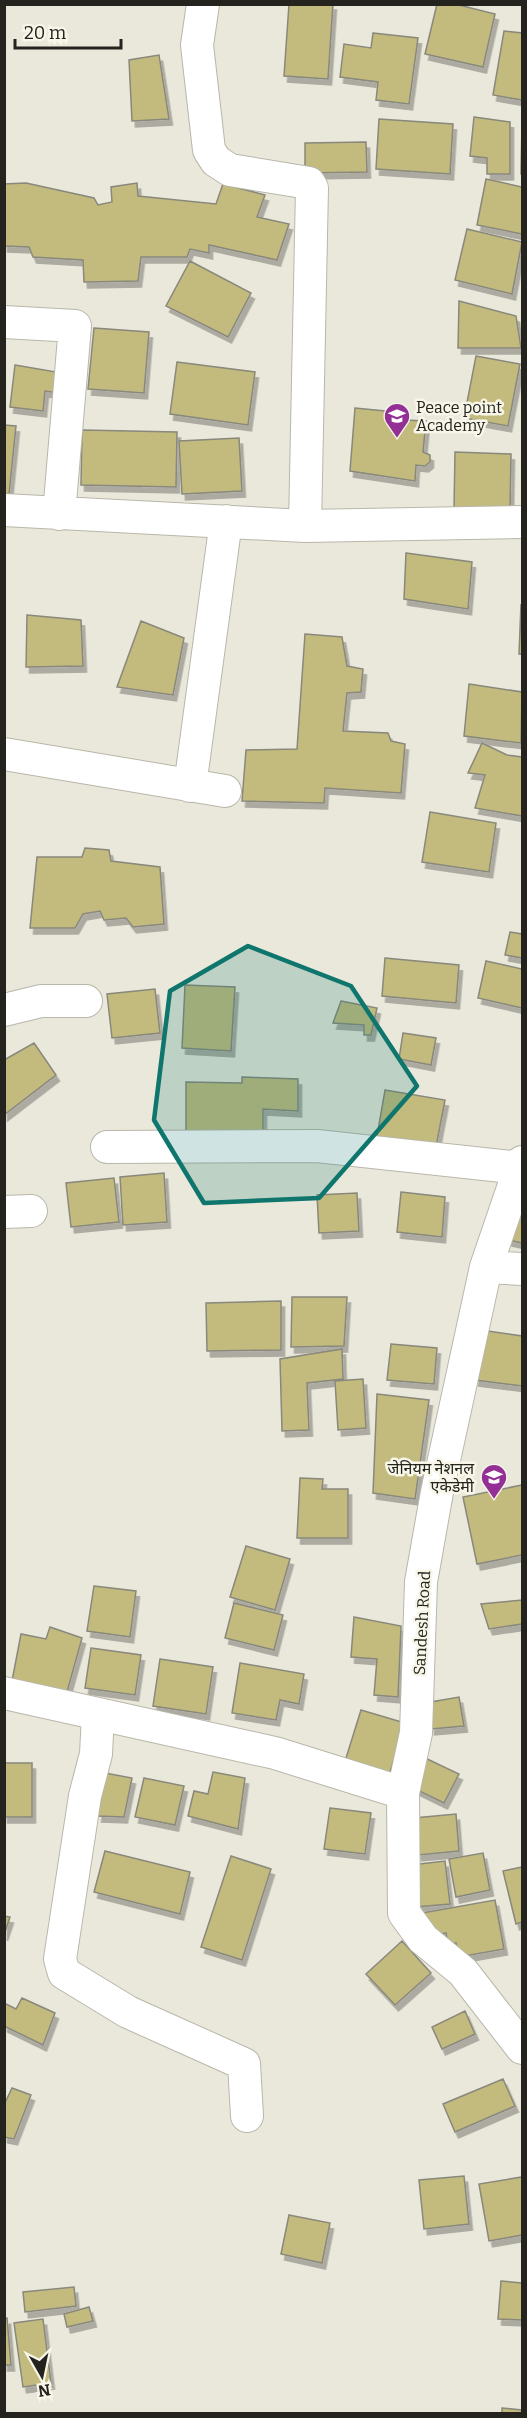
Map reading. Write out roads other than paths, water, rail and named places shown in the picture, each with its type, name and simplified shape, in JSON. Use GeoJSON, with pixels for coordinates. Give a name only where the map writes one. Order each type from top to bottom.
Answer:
{"type":"FeatureCollection","features":[{"type":"Feature","properties":{"kind":"street"},"geometry":{"type":"LineString","coordinates":[[202,4],[197,45],[210,150],[216,161],[230,170],[309,183],[312,188],[305,526]]}},
{"type":"Feature","properties":{"kind":"street"},"geometry":{"type":"LineString","coordinates":[[4,322],[75,326],[59,514]]}},
{"type":"Feature","properties":{"kind":"street"},"geometry":{"type":"LineString","coordinates":[[4,510],[305,526],[522,522]]}},
{"type":"Feature","properties":{"kind":"street"},"geometry":{"type":"LineString","coordinates":[[190,786],[226,522]]}},
{"type":"Feature","properties":{"kind":"street"},"geometry":{"type":"LineString","coordinates":[[4,754],[225,791]]}},
{"type":"Feature","properties":{"kind":"street"},"geometry":{"type":"LineString","coordinates":[[4,1010],[41,1001],[86,1001]]}},
{"type":"Feature","properties":{"kind":"street"},"geometry":{"type":"LineString","coordinates":[[107,1148],[317,1146],[521,1165]]}},
{"type":"Feature","properties":{"kind":"street","name":"Sandesh Road"},"geometry":{"type":"LineString","coordinates":[[521,1165],[486,1267],[437,1492],[422,1582],[416,1733],[402,1793],[404,1913],[423,1939],[463,1972],[522,2048]]}},
{"type":"Feature","properties":{"kind":"street"},"geometry":{"type":"LineString","coordinates":[[486,1267],[522,1269]]}},
{"type":"Feature","properties":{"kind":"street"},"geometry":{"type":"LineString","coordinates":[[4,1693],[275,1753],[402,1793]]}},
{"type":"Feature","properties":{"kind":"street"},"geometry":{"type":"LineString","coordinates":[[98,1715],[96,1754],[83,1807],[60,1959],[61,1968],[64,1973],[128,2012],[244,2064],[247,2116]]}},
{"type":"Feature","properties":{"kind":"place","name":"Peace point Academy"},"geometry":{"type":"Point","coordinates":[397,439]}},
{"type":"Feature","properties":{"kind":"place","name":"जेनियम नेशनल एकेडेमी"},"geometry":{"type":"Point","coordinates":[494,1500]}}]}
